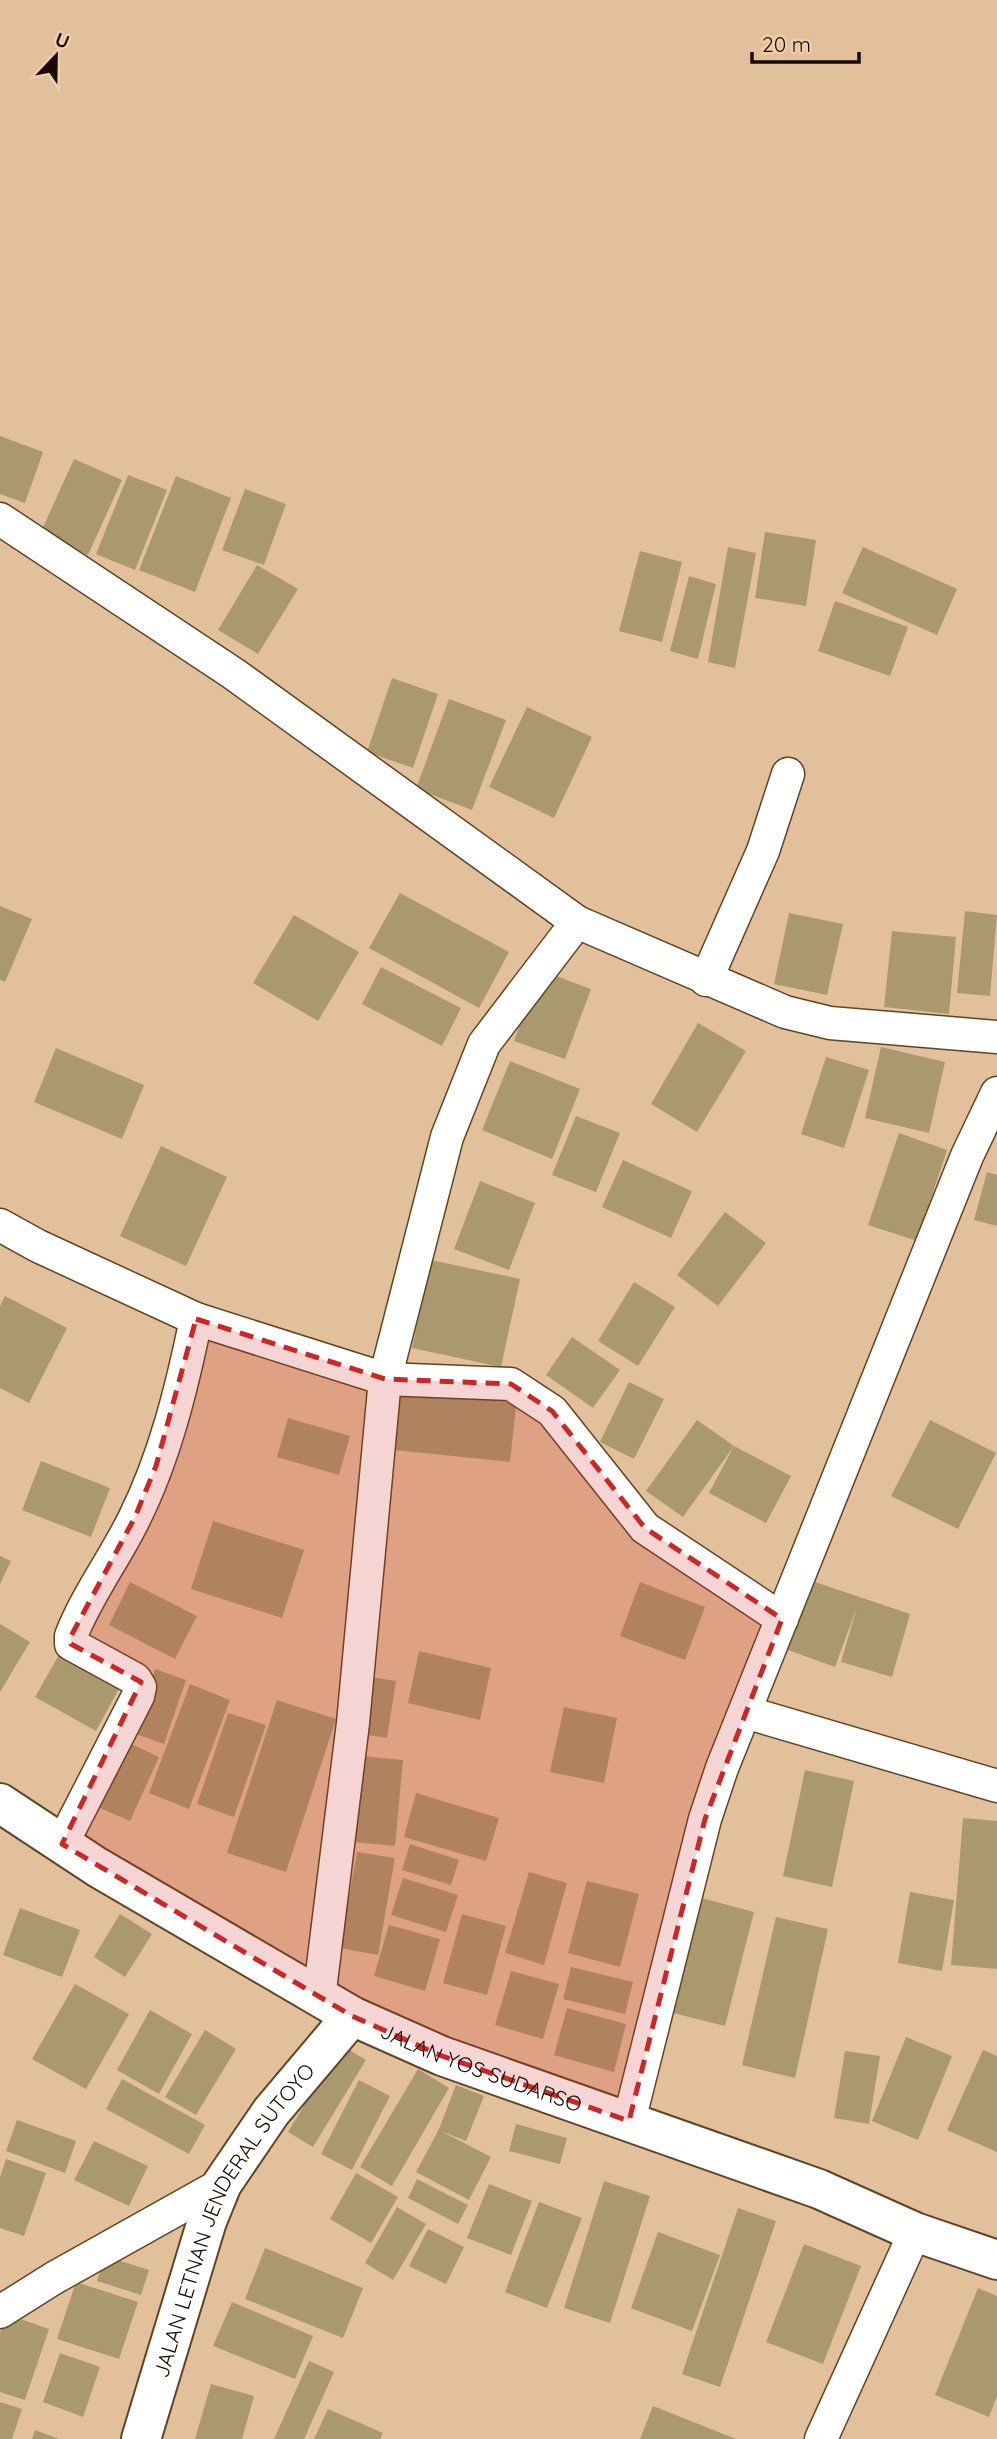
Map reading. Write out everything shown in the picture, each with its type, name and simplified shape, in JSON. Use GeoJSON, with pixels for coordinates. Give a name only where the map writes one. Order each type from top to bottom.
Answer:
{"type":"FeatureCollection","features":[{"type":"Feature","properties":{"kind":"main road","name":"JALAN YOS SUDARSO"},"geometry":{"type":"LineString","coordinates":[[0,1803],[62,1844],[335,2007],[442,2056],[819,2189],[915,2232],[997,2260]]}},
{"type":"Feature","properties":{"kind":"main road","name":"JALAN LETNAN JENDERAL SUTOYO"},"geometry":{"type":"LineString","coordinates":[[141,2439],[207,2221],[222,2184],[271,2112],[335,2007]]}},
{"type":"Feature","properties":{"kind":"street"},"geometry":{"type":"LineString","coordinates":[[0,519],[234,674],[577,922],[785,1012],[830,1023],[997,1037]]}},
{"type":"Feature","properties":{"kind":"street"},"geometry":{"type":"LineString","coordinates":[[706,980],[763,851],[789,774]]}},
{"type":"Feature","properties":{"kind":"street"},"geometry":{"type":"LineString","coordinates":[[335,2007],[353,1723],[385,1379],[447,1137],[484,1044],[577,922]]}},
{"type":"Feature","properties":{"kind":"street"},"geometry":{"type":"LineString","coordinates":[[629,2121],[705,1819],[745,1712],[967,1156],[997,1093]]}},
{"type":"Feature","properties":{"kind":"street"},"geometry":{"type":"LineString","coordinates":[[0,1225],[38,1247],[196,1320],[385,1379],[491,1381],[511,1384],[552,1411],[645,1528],[782,1619]]}},
{"type":"Feature","properties":{"kind":"street"},"geometry":{"type":"LineString","coordinates":[[62,1844],[138,1696],[140,1687],[135,1679],[71,1644],[71,1636],[135,1517],[156,1466],[183,1381],[196,1320]]}},
{"type":"Feature","properties":{"kind":"street"},"geometry":{"type":"LineString","coordinates":[[745,1712],[997,1786]]}},
{"type":"Feature","properties":{"kind":"street"},"geometry":{"type":"LineString","coordinates":[[0,2312],[54,2278],[222,2184]]}},
{"type":"Feature","properties":{"kind":"street"},"geometry":{"type":"LineString","coordinates":[[821,2439],[915,2232]]}},
{"type":"Feature","properties":{"kind":"highlighted area"},"geometry":{"type":"Polygon","coordinates":[[[196,1319],[385,1379],[511,1384],[552,1411],[645,1528],[782,1619],[705,1819],[629,2121],[442,2056],[352,2016],[62,1844],[141,1682],[71,1644],[71,1636],[135,1517],[156,1466],[196,1319]]]}},
{"type":"Feature","properties":{"kind":"building"},"geometry":{"type":"Polygon","coordinates":[[[0,436],[43,452],[25,503],[0,494],[0,436]]]}},
{"type":"Feature","properties":{"kind":"building"},"geometry":{"type":"Polygon","coordinates":[[[74,459],[122,480],[88,555],[40,534],[74,459]]]}},
{"type":"Feature","properties":{"kind":"building"},"geometry":{"type":"Polygon","coordinates":[[[128,475],[167,490],[135,570],[96,554],[128,475]]]}},
{"type":"Feature","properties":{"kind":"building"},"geometry":{"type":"Polygon","coordinates":[[[176,476],[231,498],[195,592],[139,570],[176,476]]]}},
{"type":"Feature","properties":{"kind":"building"},"geometry":{"type":"Polygon","coordinates":[[[245,489],[286,504],[264,565],[222,550],[245,489]]]}},
{"type":"Feature","properties":{"kind":"building"},"geometry":{"type":"Polygon","coordinates":[[[765,532],[816,540],[806,606],[755,598],[765,532]]]}},
{"type":"Feature","properties":{"kind":"building"},"geometry":{"type":"Polygon","coordinates":[[[728,547],[756,553],[735,668],[708,662],[728,547]]]}},
{"type":"Feature","properties":{"kind":"building"},"geometry":{"type":"Polygon","coordinates":[[[863,547],[957,589],[937,635],[842,593],[863,547]]]}},
{"type":"Feature","properties":{"kind":"building"},"geometry":{"type":"Polygon","coordinates":[[[640,551],[682,562],[662,642],[619,631],[640,551]]]}},
{"type":"Feature","properties":{"kind":"building"},"geometry":{"type":"Polygon","coordinates":[[[257,565],[298,589],[258,654],[218,630],[257,565]]]}},
{"type":"Feature","properties":{"kind":"building"},"geometry":{"type":"Polygon","coordinates":[[[689,576],[716,584],[698,659],[670,651],[689,576]]]}},
{"type":"Feature","properties":{"kind":"building"},"geometry":{"type":"Polygon","coordinates":[[[835,601],[908,627],[890,676],[818,651],[835,601]]]}},
{"type":"Feature","properties":{"kind":"building"},"geometry":{"type":"Polygon","coordinates":[[[392,678],[438,694],[413,768],[367,752],[392,678]]]}},
{"type":"Feature","properties":{"kind":"building"},"geometry":{"type":"Polygon","coordinates":[[[449,699],[506,720],[472,810],[416,789],[449,699]]]}},
{"type":"Feature","properties":{"kind":"building"},"geometry":{"type":"Polygon","coordinates":[[[527,707],[592,737],[554,818],[489,787],[527,707]]]}},
{"type":"Feature","properties":{"kind":"building"},"geometry":{"type":"Polygon","coordinates":[[[400,893],[509,952],[479,1008],[369,948],[400,893]]]}},
{"type":"Feature","properties":{"kind":"building"},"geometry":{"type":"Polygon","coordinates":[[[0,906],[32,919],[5,982],[0,980],[0,906]]]}},
{"type":"Feature","properties":{"kind":"building"},"geometry":{"type":"Polygon","coordinates":[[[965,911],[997,915],[990,996],[957,993],[965,911]]]}},
{"type":"Feature","properties":{"kind":"building"},"geometry":{"type":"Polygon","coordinates":[[[789,913],[843,924],[827,995],[774,984],[789,913]]]}},
{"type":"Feature","properties":{"kind":"building"},"geometry":{"type":"Polygon","coordinates":[[[294,915],[359,952],[318,1021],[253,983],[294,915]]]}},
{"type":"Feature","properties":{"kind":"building"},"geometry":{"type":"Polygon","coordinates":[[[892,931],[956,937],[949,1014],[884,1007],[892,931]]]}},
{"type":"Feature","properties":{"kind":"building"},"geometry":{"type":"Polygon","coordinates":[[[381,967],[461,1008],[442,1046],[362,1004],[381,967]]]}},
{"type":"Feature","properties":{"kind":"building"},"geometry":{"type":"Polygon","coordinates":[[[540,970],[591,989],[565,1059],[514,1041],[540,970]]]}},
{"type":"Feature","properties":{"kind":"building"},"geometry":{"type":"Polygon","coordinates":[[[698,1023],[746,1051],[697,1132],[651,1104],[698,1023]]]}},
{"type":"Feature","properties":{"kind":"building"},"geometry":{"type":"Polygon","coordinates":[[[881,1047],[945,1062],[929,1133],[865,1118],[881,1047]]]}},
{"type":"Feature","properties":{"kind":"building"},"geometry":{"type":"Polygon","coordinates":[[[56,1048],[144,1085],[122,1139],[34,1102],[56,1048]]]}},
{"type":"Feature","properties":{"kind":"building"},"geometry":{"type":"Polygon","coordinates":[[[826,1057],[869,1070],[844,1148],[801,1134],[826,1057]]]}},
{"type":"Feature","properties":{"kind":"building"},"geometry":{"type":"Polygon","coordinates":[[[510,1061],[580,1089],[552,1159],[482,1130],[510,1061]]]}},
{"type":"Feature","properties":{"kind":"building"},"geometry":{"type":"Polygon","coordinates":[[[576,1116],[620,1133],[596,1192],[552,1175],[576,1116]]]}},
{"type":"Feature","properties":{"kind":"building"},"geometry":{"type":"Polygon","coordinates":[[[899,1133],[947,1150],[917,1241],[868,1225],[899,1133]]]}},
{"type":"Feature","properties":{"kind":"building"},"geometry":{"type":"Polygon","coordinates":[[[161,1146],[227,1177],[186,1266],[120,1236],[161,1146]]]}},
{"type":"Feature","properties":{"kind":"building"},"geometry":{"type":"Polygon","coordinates":[[[623,1160],[692,1191],[671,1238],[602,1207],[623,1160]]]}},
{"type":"Feature","properties":{"kind":"building"},"geometry":{"type":"Polygon","coordinates":[[[987,1172],[997,1175],[997,1226],[974,1220],[987,1172]]]}},
{"type":"Feature","properties":{"kind":"building"},"geometry":{"type":"Polygon","coordinates":[[[480,1181],[535,1203],[509,1270],[454,1249],[480,1181]]]}},
{"type":"Feature","properties":{"kind":"building"},"geometry":{"type":"Polygon","coordinates":[[[725,1212],[766,1243],[718,1306],[677,1275],[725,1212]]]}},
{"type":"Feature","properties":{"kind":"building"},"geometry":{"type":"Polygon","coordinates":[[[431,1260],[520,1279],[501,1367],[412,1348],[431,1260]]]}},
{"type":"Feature","properties":{"kind":"building"},"geometry":{"type":"Polygon","coordinates":[[[634,1282],[675,1307],[638,1366],[598,1341],[634,1282]]]}},
{"type":"Feature","properties":{"kind":"building"},"geometry":{"type":"Polygon","coordinates":[[[5,1296],[67,1328],[29,1403],[0,1388],[0,1306],[5,1296]]]}},
{"type":"Feature","properties":{"kind":"building"},"geometry":{"type":"Polygon","coordinates":[[[572,1337],[620,1370],[593,1408],[546,1375],[572,1337]]]}},
{"type":"Feature","properties":{"kind":"building"},"geometry":{"type":"Polygon","coordinates":[[[629,1382],[664,1399],[634,1459],[600,1442],[629,1382]]]}},
{"type":"Feature","properties":{"kind":"building"},"geometry":{"type":"Polygon","coordinates":[[[401,1385],[517,1397],[510,1462],[395,1450],[401,1385]]]}},
{"type":"Feature","properties":{"kind":"building"},"geometry":{"type":"Polygon","coordinates":[[[288,1418],[350,1436],[339,1475],[277,1457],[288,1418]]]}},
{"type":"Feature","properties":{"kind":"building"},"geometry":{"type":"Polygon","coordinates":[[[697,1420],[734,1446],[683,1517],[646,1491],[697,1420]]]}},
{"type":"Feature","properties":{"kind":"building"},"geometry":{"type":"Polygon","coordinates":[[[930,1420],[996,1453],[958,1529],[891,1496],[930,1420]]]}},
{"type":"Feature","properties":{"kind":"building"},"geometry":{"type":"Polygon","coordinates":[[[734,1446],[791,1476],[766,1523],[709,1493],[734,1446]]]}},
{"type":"Feature","properties":{"kind":"building"},"geometry":{"type":"Polygon","coordinates":[[[41,1461],[110,1488],[91,1537],[22,1510],[41,1461]]]}},
{"type":"Feature","properties":{"kind":"building"},"geometry":{"type":"Polygon","coordinates":[[[213,1521],[304,1550],[282,1618],[191,1589],[213,1521]]]}},
{"type":"Feature","properties":{"kind":"building"},"geometry":{"type":"Polygon","coordinates":[[[0,1556],[11,1561],[0,1584],[0,1556]]]}},
{"type":"Feature","properties":{"kind":"building"},"geometry":{"type":"Polygon","coordinates":[[[803,1578],[910,1614],[892,1677],[841,1662],[857,1607],[835,1667],[777,1646],[803,1578]]]}},
{"type":"Feature","properties":{"kind":"building"},"geometry":{"type":"Polygon","coordinates":[[[130,1582],[197,1616],[175,1659],[109,1625],[130,1582]]]}},
{"type":"Feature","properties":{"kind":"building"},"geometry":{"type":"Polygon","coordinates":[[[640,1582],[705,1607],[685,1660],[620,1636],[640,1582]]]}},
{"type":"Feature","properties":{"kind":"building"},"geometry":{"type":"Polygon","coordinates":[[[0,1624],[30,1642],[0,1692],[0,1624]]]}},
{"type":"Feature","properties":{"kind":"building"},"geometry":{"type":"Polygon","coordinates":[[[419,1651],[491,1668],[480,1720],[408,1703],[419,1651]]]}},
{"type":"Feature","properties":{"kind":"building"},"geometry":{"type":"Polygon","coordinates":[[[60,1653],[120,1687],[96,1731],[35,1697],[60,1653]]]}},
{"type":"Feature","properties":{"kind":"building"},"geometry":{"type":"Polygon","coordinates":[[[155,1669],[186,1680],[164,1744],[133,1733],[155,1669]]]}},
{"type":"Feature","properties":{"kind":"building"},"geometry":{"type":"Polygon","coordinates":[[[365,1676],[396,1681],[387,1738],[356,1733],[365,1676]]]}},
{"type":"Feature","properties":{"kind":"building"},"geometry":{"type":"Polygon","coordinates":[[[190,1684],[230,1700],[189,1809],[149,1793],[190,1684]]]}},
{"type":"Feature","properties":{"kind":"building"},"geometry":{"type":"Polygon","coordinates":[[[277,1700],[336,1719],[286,1872],[227,1853],[277,1700]]]}},
{"type":"Feature","properties":{"kind":"building"},"geometry":{"type":"Polygon","coordinates":[[[564,1707],[617,1718],[604,1783],[550,1772],[564,1707]]]}},
{"type":"Feature","properties":{"kind":"building"},"geometry":{"type":"Polygon","coordinates":[[[228,1713],[266,1725],[234,1817],[197,1804],[228,1713]]]}},
{"type":"Feature","properties":{"kind":"building"},"geometry":{"type":"Polygon","coordinates":[[[125,1741],[159,1757],[130,1821],[95,1806],[125,1741]]]}},
{"type":"Feature","properties":{"kind":"building"},"geometry":{"type":"Polygon","coordinates":[[[361,1756],[403,1760],[395,1846],[353,1842],[361,1756]]]}},
{"type":"Feature","properties":{"kind":"building"},"geometry":{"type":"Polygon","coordinates":[[[805,1770],[854,1781],[832,1887],[783,1876],[805,1770]]]}},
{"type":"Feature","properties":{"kind":"building"},"geometry":{"type":"Polygon","coordinates":[[[416,1793],[499,1818],[486,1861],[404,1837],[416,1793]]]}},
{"type":"Feature","properties":{"kind":"building"},"geometry":{"type":"Polygon","coordinates":[[[963,1818],[997,1821],[997,1969],[951,1965],[963,1818]]]}},
{"type":"Feature","properties":{"kind":"building"},"geometry":{"type":"Polygon","coordinates":[[[410,1844],[459,1860],[451,1885],[402,1870],[410,1844]]]}},
{"type":"Feature","properties":{"kind":"building"},"geometry":{"type":"Polygon","coordinates":[[[357,1852],[395,1858],[378,1955],[340,1948],[357,1852]]]}},
{"type":"Feature","properties":{"kind":"building"},"geometry":{"type":"Polygon","coordinates":[[[529,1872],[567,1883],[544,1965],[505,1953],[529,1872]]]}},
{"type":"Feature","properties":{"kind":"building"},"geometry":{"type":"Polygon","coordinates":[[[403,1878],[458,1895],[446,1932],[391,1915],[403,1878]]]}},
{"type":"Feature","properties":{"kind":"building"},"geometry":{"type":"Polygon","coordinates":[[[587,1881],[639,1894],[620,1967],[568,1953],[587,1881]]]}},
{"type":"Feature","properties":{"kind":"building"},"geometry":{"type":"Polygon","coordinates":[[[910,1892],[954,1900],[942,1971],[898,1963],[910,1892]]]}},
{"type":"Feature","properties":{"kind":"building"},"geometry":{"type":"Polygon","coordinates":[[[698,1897],[754,1912],[725,2026],[669,2012],[698,1897]]]}},
{"type":"Feature","properties":{"kind":"building"},"geometry":{"type":"Polygon","coordinates":[[[20,1908],[80,1930],[62,1977],[3,1955],[20,1908]]]}},
{"type":"Feature","properties":{"kind":"building"},"geometry":{"type":"Polygon","coordinates":[[[120,1914],[152,1934],[125,1977],[94,1957],[120,1914]]]}},
{"type":"Feature","properties":{"kind":"building"},"geometry":{"type":"Polygon","coordinates":[[[462,1914],[506,1926],[487,1995],[443,1983],[462,1914]]]}},
{"type":"Feature","properties":{"kind":"building"},"geometry":{"type":"Polygon","coordinates":[[[776,1917],[828,1929],[795,2078],[742,2065],[776,1917]]]}},
{"type":"Feature","properties":{"kind":"building"},"geometry":{"type":"Polygon","coordinates":[[[389,1925],[440,1939],[425,1991],[374,1976],[389,1925]]]}},
{"type":"Feature","properties":{"kind":"building"},"geometry":{"type":"Polygon","coordinates":[[[571,1967],[633,1982],[625,2014],[563,1999],[571,1967]]]}},
{"type":"Feature","properties":{"kind":"building"},"geometry":{"type":"Polygon","coordinates":[[[511,1971],[559,1984],[543,2039],[495,2025],[511,1971]]]}},
{"type":"Feature","properties":{"kind":"building"},"geometry":{"type":"Polygon","coordinates":[[[75,1984],[129,2014],[86,2089],[32,2059],[75,1984]]]}},
{"type":"Feature","properties":{"kind":"building"},"geometry":{"type":"Polygon","coordinates":[[[567,2008],[626,2024],[614,2072],[554,2055],[567,2008]]]}},
{"type":"Feature","properties":{"kind":"building"},"geometry":{"type":"Polygon","coordinates":[[[150,2010],[192,2034],[159,2094],[117,2070],[150,2010]]]}},
{"type":"Feature","properties":{"kind":"building"},"geometry":{"type":"Polygon","coordinates":[[[205,2030],[236,2049],[196,2115],[165,2097],[205,2030]]]}},
{"type":"Feature","properties":{"kind":"building"},"geometry":{"type":"Polygon","coordinates":[[[906,2037],[952,2056],[918,2140],[872,2121],[906,2037]]]}},
{"type":"Feature","properties":{"kind":"building"},"geometry":{"type":"Polygon","coordinates":[[[341,2045],[366,2060],[313,2147],[288,2132],[341,2045]]]}},
{"type":"Feature","properties":{"kind":"building"},"geometry":{"type":"Polygon","coordinates":[[[983,2050],[997,2056],[997,2152],[947,2130],[983,2050]]]}},
{"type":"Feature","properties":{"kind":"building"},"geometry":{"type":"Polygon","coordinates":[[[845,2051],[880,2056],[869,2124],[834,2118],[845,2051]]]}},
{"type":"Feature","properties":{"kind":"building"},"geometry":{"type":"Polygon","coordinates":[[[418,2069],[449,2088],[392,2186],[360,2167],[418,2069]]]}},
{"type":"Feature","properties":{"kind":"building"},"geometry":{"type":"Polygon","coordinates":[[[122,2079],[205,2125],[189,2154],[106,2109],[122,2079]]]}},
{"type":"Feature","properties":{"kind":"building"},"geometry":{"type":"Polygon","coordinates":[[[359,2080],[390,2096],[352,2170],[321,2154],[359,2080]]]}},
{"type":"Feature","properties":{"kind":"building"},"geometry":{"type":"Polygon","coordinates":[[[456,2085],[484,2096],[466,2141],[441,2131],[491,2157],[469,2200],[416,2172],[439,2129],[456,2085]]]}},
{"type":"Feature","properties":{"kind":"building"},"geometry":{"type":"Polygon","coordinates":[[[17,2120],[76,2141],[65,2173],[6,2151],[17,2120]]]}},
{"type":"Feature","properties":{"kind":"building"},"geometry":{"type":"Polygon","coordinates":[[[516,2124],[567,2138],[560,2164],[509,2151],[516,2124]]]}},
{"type":"Feature","properties":{"kind":"building"},"geometry":{"type":"Polygon","coordinates":[[[94,2141],[148,2166],[129,2206],[74,2180],[94,2141]]]}},
{"type":"Feature","properties":{"kind":"building"},"geometry":{"type":"Polygon","coordinates":[[[6,2159],[46,2173],[24,2236],[0,2228],[0,2177],[6,2159]]]}},
{"type":"Feature","properties":{"kind":"building"},"geometry":{"type":"Polygon","coordinates":[[[356,2173],[398,2197],[371,2243],[330,2219],[356,2173]]]}},
{"type":"Feature","properties":{"kind":"building"},"geometry":{"type":"Polygon","coordinates":[[[417,2179],[468,2205],[458,2224],[408,2198],[417,2179]]]}},
{"type":"Feature","properties":{"kind":"building"},"geometry":{"type":"Polygon","coordinates":[[[604,2181],[650,2196],[610,2323],[564,2308],[604,2181]]]}},
{"type":"Feature","properties":{"kind":"building"},"geometry":{"type":"Polygon","coordinates":[[[489,2184],[532,2201],[511,2255],[467,2238],[489,2184]]]}},
{"type":"Feature","properties":{"kind":"building"},"geometry":{"type":"Polygon","coordinates":[[[539,2202],[582,2218],[547,2308],[505,2292],[539,2202]]]}},
{"type":"Feature","properties":{"kind":"building"},"geometry":{"type":"Polygon","coordinates":[[[397,2207],[426,2224],[393,2280],[365,2263],[397,2207]]]}},
{"type":"Feature","properties":{"kind":"building"},"geometry":{"type":"Polygon","coordinates":[[[738,2208],[776,2221],[720,2387],[682,2374],[738,2208]]]}},
{"type":"Feature","properties":{"kind":"building"},"geometry":{"type":"Polygon","coordinates":[[[428,2229],[464,2247],[446,2284],[409,2266],[428,2229]]]}},
{"type":"Feature","properties":{"kind":"building"},"geometry":{"type":"Polygon","coordinates":[[[658,2232],[720,2255],[692,2331],[631,2308],[658,2232]]]}},
{"type":"Feature","properties":{"kind":"building"},"geometry":{"type":"Polygon","coordinates":[[[804,2244],[861,2266],[823,2364],[766,2342],[804,2244]]]}},
{"type":"Feature","properties":{"kind":"building"},"geometry":{"type":"Polygon","coordinates":[[[265,2248],[363,2288],[343,2338],[245,2299],[265,2248]]]}},
{"type":"Feature","properties":{"kind":"building"},"geometry":{"type":"Polygon","coordinates":[[[105,2256],[149,2270],[141,2295],[97,2281],[105,2256]]]}},
{"type":"Feature","properties":{"kind":"building"},"geometry":{"type":"Polygon","coordinates":[[[76,2282],[138,2302],[119,2359],[57,2339],[76,2282]]]}},
{"type":"Feature","properties":{"kind":"building"},"geometry":{"type":"Polygon","coordinates":[[[978,2288],[997,2296],[997,2396],[989,2417],[935,2395],[978,2288]]]}},
{"type":"Feature","properties":{"kind":"building"},"geometry":{"type":"Polygon","coordinates":[[[232,2302],[313,2336],[295,2379],[213,2346],[232,2302]]]}},
{"type":"Feature","properties":{"kind":"building"},"geometry":{"type":"Polygon","coordinates":[[[6,2314],[49,2329],[25,2400],[0,2392],[0,2333],[6,2314]]]}},
{"type":"Feature","properties":{"kind":"building"},"geometry":{"type":"Polygon","coordinates":[[[60,2353],[100,2367],[83,2417],[43,2402],[60,2353]]]}},
{"type":"Feature","properties":{"kind":"building"},"geometry":{"type":"Polygon","coordinates":[[[309,2361],[334,2372],[304,2439],[274,2439],[309,2361]]]}},
{"type":"Feature","properties":{"kind":"building"},"geometry":{"type":"Polygon","coordinates":[[[211,2384],[254,2396],[242,2439],[195,2439],[211,2384]]]}},
{"type":"Feature","properties":{"kind":"building"},"geometry":{"type":"Polygon","coordinates":[[[0,2402],[22,2409],[12,2439],[0,2439],[0,2402]]]}},
{"type":"Feature","properties":{"kind":"building"},"geometry":{"type":"Polygon","coordinates":[[[653,2406],[736,2439],[640,2439],[653,2406]]]}},
{"type":"Feature","properties":{"kind":"building"},"geometry":{"type":"Polygon","coordinates":[[[328,2409],[383,2433],[380,2439],[314,2439],[328,2409]]]}},
{"type":"Feature","properties":{"kind":"building"},"geometry":{"type":"Polygon","coordinates":[[[35,2430],[59,2439],[32,2439],[35,2430]]]}}]}
